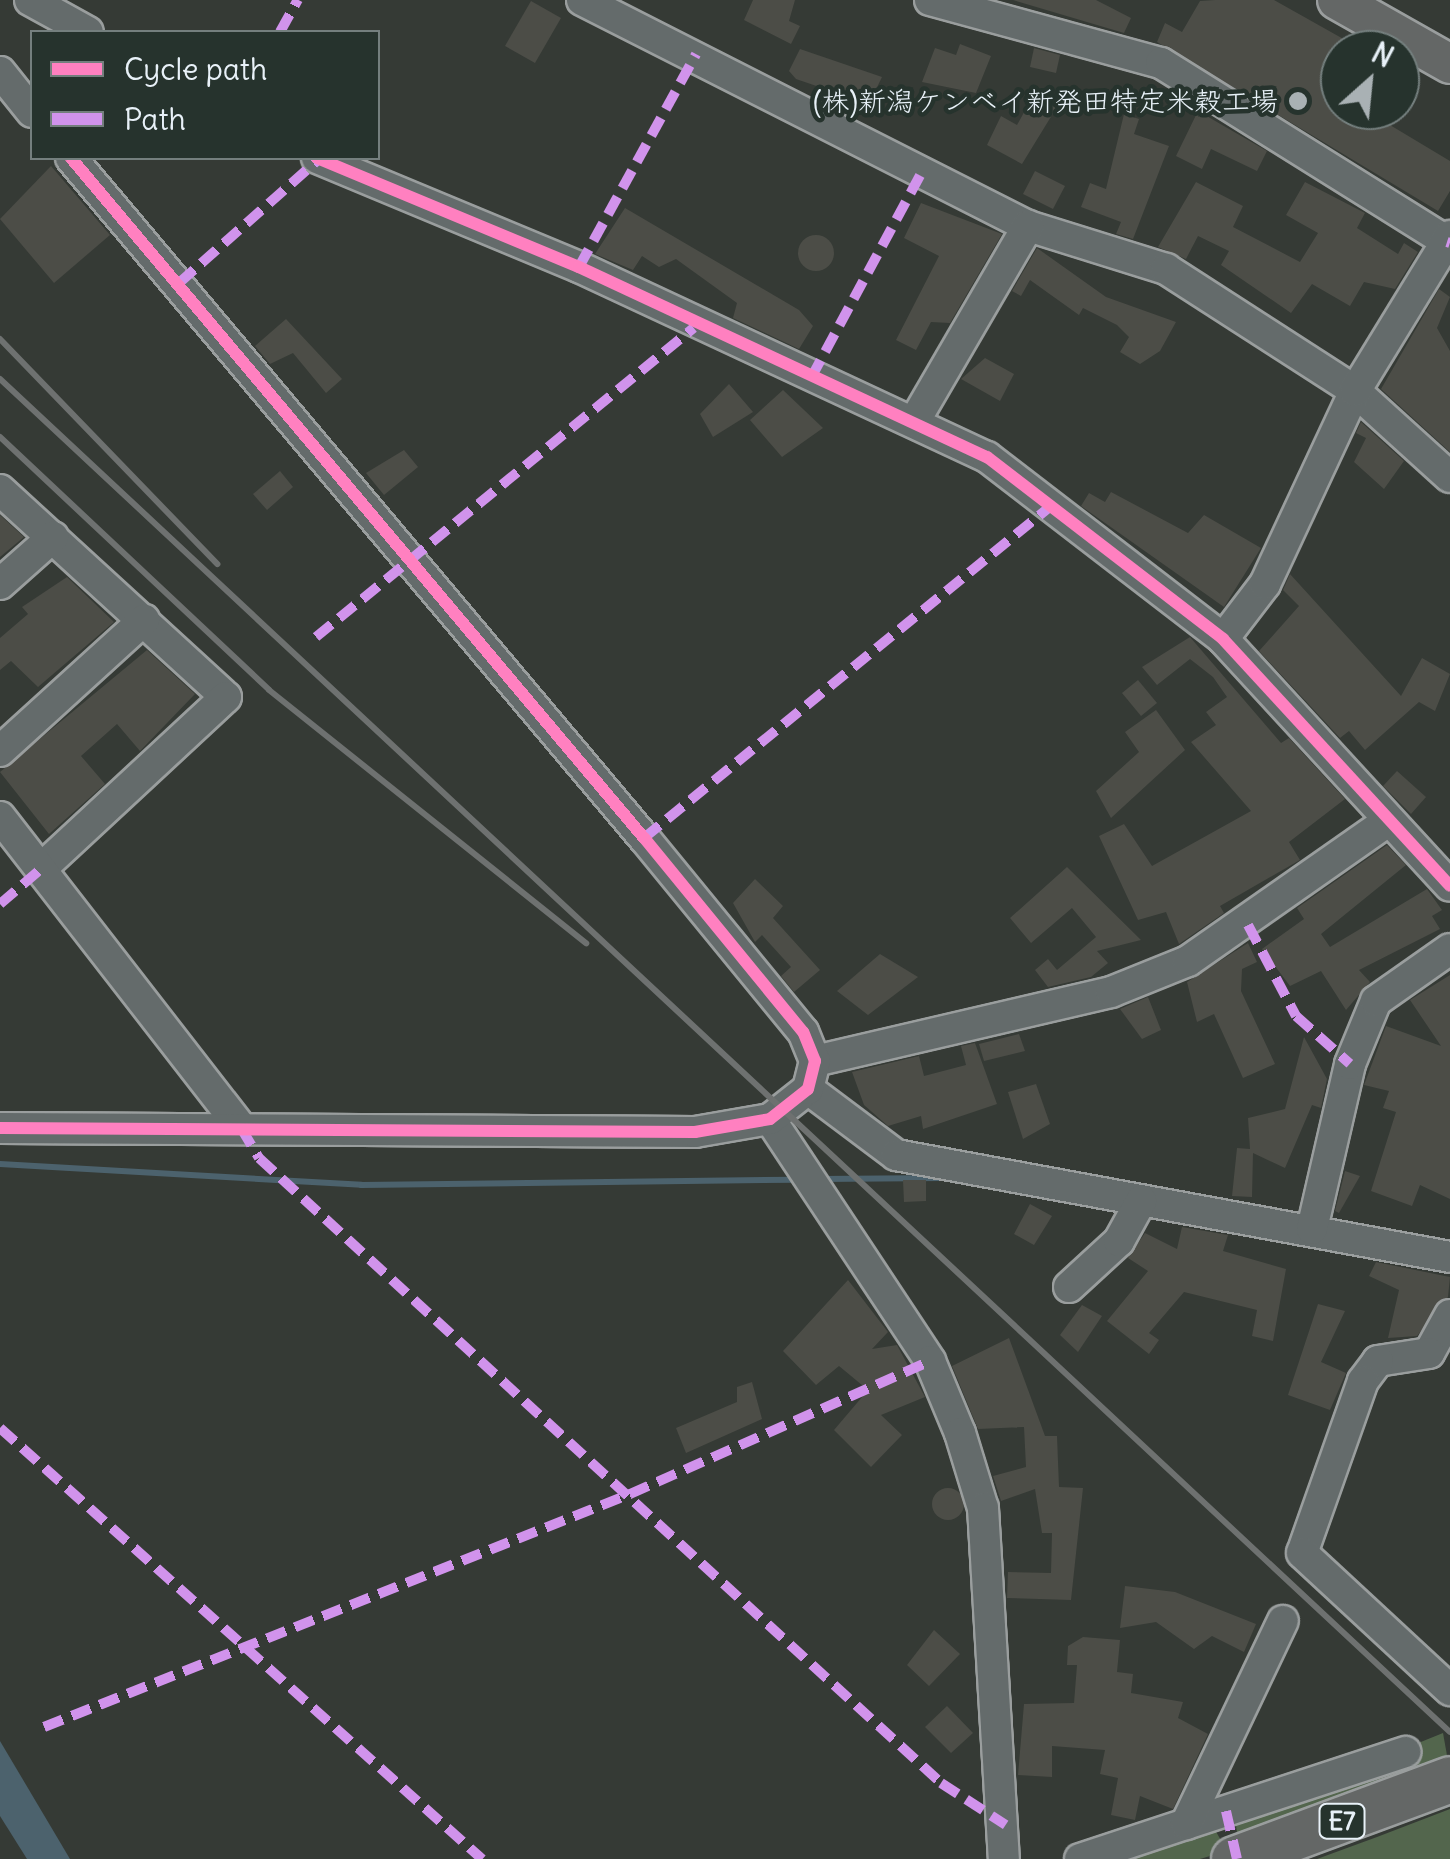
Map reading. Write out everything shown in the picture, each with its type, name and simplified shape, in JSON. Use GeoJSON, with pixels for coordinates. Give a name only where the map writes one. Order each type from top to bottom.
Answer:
{"type":"FeatureCollection","features":[{"type":"Feature","properties":{"kind":"highway","name":"E7"},"geometry":{"type":"LineString","coordinates":[[1234,1859],[1450,1780]]}},
{"type":"Feature","properties":{"kind":"highway","name":"E7"},"geometry":{"type":"LineString","coordinates":[[1284,1859],[1450,1798]]}},
{"type":"Feature","properties":{"kind":"main road"},"geometry":{"type":"LineString","coordinates":[[1337,0],[1450,64]]}},
{"type":"Feature","properties":{"kind":"street"},"geometry":{"type":"LineString","coordinates":[[30,0],[84,30]]}},
{"type":"Feature","properties":{"kind":"street"},"geometry":{"type":"LineString","coordinates":[[582,0],[1028,226],[1166,269],[1355,391],[1450,477]]}},
{"type":"Feature","properties":{"kind":"street"},"geometry":{"type":"LineString","coordinates":[[930,0],[998,12],[1160,63],[1449,239],[1355,391],[1265,584],[1223,640]]}},
{"type":"Feature","properties":{"kind":"street"},"geometry":{"type":"LineString","coordinates":[[0,72],[30,110]]}},
{"type":"Feature","properties":{"kind":"street"},"geometry":{"type":"LineString","coordinates":[[73,160],[803,1032],[812,1074],[896,1155],[1450,1257]]}},
{"type":"Feature","properties":{"kind":"street"},"geometry":{"type":"LineString","coordinates":[[322,160],[914,422],[987,458],[1223,640],[1450,886]]}},
{"type":"Feature","properties":{"kind":"street"},"geometry":{"type":"LineString","coordinates":[[914,422],[1028,226]]}},
{"type":"Feature","properties":{"kind":"street"},"geometry":{"type":"LineString","coordinates":[[0,490],[226,697],[42,868]]}},
{"type":"Feature","properties":{"kind":"street"},"geometry":{"type":"LineString","coordinates":[[0,584],[53,537]]}},
{"type":"Feature","properties":{"kind":"street"},"geometry":{"type":"LineString","coordinates":[[0,751],[144,620]]}},
{"type":"Feature","properties":{"kind":"street"},"geometry":{"type":"LineString","coordinates":[[0,817],[242,1128]]}},
{"type":"Feature","properties":{"kind":"street"},"geometry":{"type":"LineString","coordinates":[[0,1128],[696,1132],[770,1119],[812,1074],[1111,992],[1188,961],[1388,821]]}},
{"type":"Feature","properties":{"kind":"street"},"geometry":{"type":"LineString","coordinates":[[1312,1229],[1350,1064],[1376,1001],[1450,949]]}},
{"type":"Feature","properties":{"kind":"street"},"geometry":{"type":"LineString","coordinates":[[770,1119],[930,1360],[972,1471],[996,1646],[1004,1859]]}},
{"type":"Feature","properties":{"kind":"street"},"geometry":{"type":"LineString","coordinates":[[1069,1287],[1119,1241],[1141,1200]]}},
{"type":"Feature","properties":{"kind":"street"},"geometry":{"type":"LineString","coordinates":[[1450,1315],[1429,1353],[1378,1361],[1363,1381],[1302,1553],[1450,1690]]}},
{"type":"Feature","properties":{"kind":"street"},"geometry":{"type":"LineString","coordinates":[[1186,1824],[1282,1622]]}},
{"type":"Feature","properties":{"kind":"street"},"geometry":{"type":"LineString","coordinates":[[1080,1859],[1404,1752]]}},
{"type":"Feature","properties":{"kind":"green space"},"geometry":{"type":"Polygon","coordinates":[[[1443,1733],[1450,1772],[1239,1849],[1235,1817],[1443,1733]]]}},
{"type":"Feature","properties":{"kind":"green space"},"geometry":{"type":"Polygon","coordinates":[[[1450,1809],[1450,1859],[1317,1859],[1377,1837],[1450,1809]]]}},
{"type":"Feature","properties":{"kind":"green space"},"geometry":{"type":"Polygon","coordinates":[[[1214,1828],[1227,1851],[1200,1859],[1094,1859],[1214,1828]]]}},
{"type":"Feature","properties":{"kind":"water"},"geometry":{"type":"Polygon","coordinates":[[[0,1741],[70,1859],[27,1859],[0,1816],[0,1741]]]}},
{"type":"Feature","properties":{"kind":"building"},"geometry":{"type":"Polygon","coordinates":[[[753,0],[795,0],[789,21],[800,26],[791,44],[744,20],[753,0]]]}},
{"type":"Feature","properties":{"kind":"building"},"geometry":{"type":"Polygon","coordinates":[[[1013,0],[1096,0],[1131,18],[1124,33],[1013,0]]]}},
{"type":"Feature","properties":{"kind":"building","name":"(株)新潟ケンベイ新発田特定米穀工場"},"geometry":{"type":"Polygon","coordinates":[[[1274,0],[1327,30],[1320,30],[1320,130],[1398,130],[1450,161],[1450,191],[1438,211],[1157,42],[1165,23],[1182,32],[1200,1],[1274,0]]]}},
{"type":"Feature","properties":{"kind":"building"},"geometry":{"type":"Polygon","coordinates":[[[531,1],[561,18],[535,63],[505,46],[531,1]]]}},
{"type":"Feature","properties":{"kind":"building"},"geometry":{"type":"Polygon","coordinates":[[[960,44],[991,56],[976,93],[922,82],[935,48],[956,55],[960,44]]]}},
{"type":"Feature","properties":{"kind":"building"},"geometry":{"type":"Polygon","coordinates":[[[1034,48],[1060,55],[1056,73],[1030,67],[1034,48]]]}},
{"type":"Feature","properties":{"kind":"building"},"geometry":{"type":"Polygon","coordinates":[[[800,49],[882,77],[869,104],[796,79],[789,71],[800,49]]]}},
{"type":"Feature","properties":{"kind":"building"},"geometry":{"type":"Polygon","coordinates":[[[1037,89],[1060,102],[1022,164],[987,145],[1001,116],[1017,125],[1037,89]]]}},
{"type":"Feature","properties":{"kind":"building"},"geometry":{"type":"Polygon","coordinates":[[[1198,111],[1267,151],[1257,171],[1211,149],[1202,169],[1176,156],[1198,111]]]}},
{"type":"Feature","properties":{"kind":"building"},"geometry":{"type":"Polygon","coordinates":[[[1124,114],[1139,119],[1134,134],[1169,146],[1133,239],[1116,234],[1121,222],[1081,207],[1090,183],[1106,189],[1124,114]]]}},
{"type":"Feature","properties":{"kind":"building"},"geometry":{"type":"Polygon","coordinates":[[[51,166],[110,235],[54,283],[0,219],[51,166]]]}},
{"type":"Feature","properties":{"kind":"building"},"geometry":{"type":"Polygon","coordinates":[[[1035,171],[1065,186],[1053,209],[1023,194],[1035,171]]]}},
{"type":"Feature","properties":{"kind":"building"},"geometry":{"type":"Polygon","coordinates":[[[1196,182],[1243,206],[1233,227],[1300,262],[1318,233],[1286,215],[1305,182],[1365,213],[1357,228],[1398,254],[1404,243],[1418,252],[1395,289],[1364,282],[1350,306],[1312,284],[1291,313],[1221,265],[1229,251],[1198,236],[1186,259],[1158,247],[1196,182]]]}},
{"type":"Feature","properties":{"kind":"building"},"geometry":{"type":"Polygon","coordinates":[[[921,203],[1002,234],[950,323],[931,322],[916,350],[896,340],[939,256],[904,238],[921,203]]]}},
{"type":"Feature","properties":{"kind":"building"},"geometry":{"type":"Polygon","coordinates":[[[625,208],[799,310],[813,326],[799,349],[733,318],[737,303],[676,259],[659,267],[642,256],[633,270],[595,254],[625,208]]]}},
{"type":"Feature","properties":{"kind":"building"},"geometry":{"type":"Polygon","coordinates":[[[816,235],[829,240],[834,253],[829,266],[816,271],[803,266],[798,253],[803,240],[816,235]]]}},
{"type":"Feature","properties":{"kind":"building"},"geometry":{"type":"Polygon","coordinates":[[[1037,248],[1106,297],[1176,322],[1160,351],[1140,364],[1120,352],[1129,337],[1117,325],[1083,308],[1079,315],[1030,280],[1021,296],[1012,291],[1037,248]]]}},
{"type":"Feature","properties":{"kind":"building"},"geometry":{"type":"Polygon","coordinates":[[[1439,289],[1450,297],[1437,328],[1450,351],[1450,452],[1381,389],[1439,289]]]}},
{"type":"Feature","properties":{"kind":"building"},"geometry":{"type":"Polygon","coordinates":[[[286,319],[342,379],[326,393],[293,353],[270,364],[255,346],[286,319]]]}},
{"type":"Feature","properties":{"kind":"building"},"geometry":{"type":"Polygon","coordinates":[[[985,358],[1014,374],[1000,401],[961,379],[985,358]]]}},
{"type":"Feature","properties":{"kind":"building"},"geometry":{"type":"Polygon","coordinates":[[[729,384],[753,412],[713,437],[700,414],[729,384]]]}},
{"type":"Feature","properties":{"kind":"building"},"geometry":{"type":"Polygon","coordinates":[[[783,390],[823,428],[782,457],[750,420],[783,390]]]}},
{"type":"Feature","properties":{"kind":"building"},"geometry":{"type":"Polygon","coordinates":[[[1361,422],[1404,461],[1384,489],[1354,462],[1366,438],[1356,433],[1361,422]]]}},
{"type":"Feature","properties":{"kind":"building"},"geometry":{"type":"Polygon","coordinates":[[[404,450],[418,467],[384,495],[366,473],[404,450]]]}},
{"type":"Feature","properties":{"kind":"building"},"geometry":{"type":"Polygon","coordinates":[[[280,471],[293,487],[267,510],[253,494],[280,471]]]}},
{"type":"Feature","properties":{"kind":"building"},"geometry":{"type":"Polygon","coordinates":[[[1111,492],[1188,533],[1204,515],[1261,548],[1224,607],[1081,506],[1089,493],[1105,502],[1111,492]]]}},
{"type":"Feature","properties":{"kind":"building"},"geometry":{"type":"Polygon","coordinates":[[[0,515],[24,537],[0,557],[0,515]]]}},
{"type":"Feature","properties":{"kind":"building"},"geometry":{"type":"Polygon","coordinates":[[[1290,574],[1401,696],[1422,658],[1450,674],[1435,711],[1419,702],[1365,750],[1349,731],[1340,738],[1259,651],[1299,606],[1283,590],[1290,574]]]}},
{"type":"Feature","properties":{"kind":"building"},"geometry":{"type":"Polygon","coordinates":[[[67,577],[114,622],[38,687],[11,661],[0,670],[0,638],[28,614],[22,607],[67,577]]]}},
{"type":"Feature","properties":{"kind":"building"},"geometry":{"type":"Polygon","coordinates":[[[1190,637],[1281,743],[1289,738],[1345,799],[1289,842],[1300,860],[1220,906],[1224,913],[1179,944],[1166,912],[1138,920],[1099,836],[1124,824],[1152,866],[1251,811],[1191,742],[1216,725],[1206,712],[1227,697],[1213,677],[1190,659],[1157,685],[1142,667],[1190,637]]]}},
{"type":"Feature","properties":{"kind":"building"},"geometry":{"type":"Polygon","coordinates":[[[147,650],[195,694],[140,751],[117,724],[81,756],[105,784],[49,834],[0,772],[147,650]]]}},
{"type":"Feature","properties":{"kind":"building"},"geometry":{"type":"Polygon","coordinates":[[[1138,680],[1157,703],[1141,716],[1122,693],[1138,680]]]}},
{"type":"Feature","properties":{"kind":"building"},"geometry":{"type":"Polygon","coordinates":[[[1156,710],[1185,750],[1111,818],[1096,791],[1139,752],[1125,732],[1156,710]]]}},
{"type":"Feature","properties":{"kind":"building"},"geometry":{"type":"Polygon","coordinates":[[[1397,771],[1426,797],[1411,814],[1383,786],[1397,771]]]}},
{"type":"Feature","properties":{"kind":"building"},"geometry":{"type":"Polygon","coordinates":[[[1387,845],[1406,865],[1321,934],[1330,947],[1427,889],[1442,910],[1432,916],[1440,929],[1359,970],[1370,982],[1346,1010],[1321,971],[1290,986],[1262,949],[1304,919],[1297,908],[1387,845]]]}},
{"type":"Feature","properties":{"kind":"building"},"geometry":{"type":"Polygon","coordinates":[[[1067,867],[1141,940],[1097,951],[1108,963],[1091,977],[1048,987],[1035,970],[1048,959],[1057,970],[1096,937],[1072,908],[1031,943],[1010,918],[1067,867]]]}},
{"type":"Feature","properties":{"kind":"building"},"geometry":{"type":"Polygon","coordinates":[[[755,879],[783,906],[773,918],[820,970],[794,992],[781,976],[791,967],[762,935],[755,942],[733,903],[755,879]]]}},
{"type":"Feature","properties":{"kind":"building"},"geometry":{"type":"Polygon","coordinates":[[[1248,943],[1257,962],[1242,969],[1241,991],[1275,1064],[1243,1078],[1214,1014],[1197,1022],[1187,982],[1248,943]]]}},
{"type":"Feature","properties":{"kind":"building"},"geometry":{"type":"Polygon","coordinates":[[[880,954],[918,977],[868,1015],[837,991],[880,954]]]}},
{"type":"Feature","properties":{"kind":"building"},"geometry":{"type":"Polygon","coordinates":[[[1450,975],[1450,1199],[1420,1185],[1412,1206],[1371,1191],[1396,1112],[1383,1108],[1389,1091],[1364,1085],[1386,1026],[1441,1046],[1410,1000],[1450,975]]]}},
{"type":"Feature","properties":{"kind":"building"},"geometry":{"type":"Polygon","coordinates":[[[1148,997],[1161,1030],[1142,1039],[1120,1009],[1148,997]]]}},
{"type":"Feature","properties":{"kind":"building"},"geometry":{"type":"Polygon","coordinates":[[[1019,1034],[1025,1051],[984,1061],[979,1044],[1019,1034]]]}},
{"type":"Feature","properties":{"kind":"building"},"geometry":{"type":"Polygon","coordinates":[[[1304,1037],[1327,1079],[1321,1108],[1312,1105],[1285,1168],[1253,1153],[1252,1197],[1232,1196],[1237,1148],[1250,1149],[1248,1118],[1285,1109],[1304,1037]]]}},
{"type":"Feature","properties":{"kind":"building"},"geometry":{"type":"Polygon","coordinates":[[[975,1043],[997,1104],[923,1129],[921,1116],[888,1126],[864,1105],[852,1072],[919,1056],[924,1076],[966,1065],[961,1046],[975,1043]]]}},
{"type":"Feature","properties":{"kind":"building"},"geometry":{"type":"Polygon","coordinates":[[[1036,1084],[1050,1124],[1023,1139],[1008,1092],[1036,1084]]]}},
{"type":"Feature","properties":{"kind":"building"},"geometry":{"type":"Polygon","coordinates":[[[1345,1171],[1360,1176],[1339,1213],[1335,1211],[1345,1171]]]}},
{"type":"Feature","properties":{"kind":"building"},"geometry":{"type":"Polygon","coordinates":[[[903,1180],[926,1180],[926,1201],[904,1202],[903,1180]]]}},
{"type":"Feature","properties":{"kind":"building"},"geometry":{"type":"Polygon","coordinates":[[[1030,1204],[1052,1216],[1034,1245],[1014,1234],[1030,1204]]]}},
{"type":"Feature","properties":{"kind":"building"},"geometry":{"type":"Polygon","coordinates":[[[1182,1227],[1228,1235],[1223,1251],[1286,1269],[1273,1341],[1252,1336],[1257,1310],[1184,1292],[1149,1333],[1159,1340],[1149,1354],[1107,1321],[1148,1271],[1128,1258],[1145,1233],[1177,1249],[1182,1227]]]}},
{"type":"Feature","properties":{"kind":"building"},"geometry":{"type":"Polygon","coordinates":[[[1376,1262],[1450,1277],[1448,1297],[1417,1336],[1388,1338],[1399,1290],[1369,1276],[1376,1262]]]}},
{"type":"Feature","properties":{"kind":"building"},"geometry":{"type":"Polygon","coordinates":[[[848,1280],[888,1332],[872,1349],[897,1345],[925,1397],[881,1415],[902,1435],[871,1467],[834,1430],[868,1390],[839,1366],[816,1385],[783,1351],[848,1280]]]}},
{"type":"Feature","properties":{"kind":"building"},"geometry":{"type":"Polygon","coordinates":[[[1318,1304],[1345,1311],[1321,1362],[1346,1373],[1330,1410],[1288,1395],[1318,1304]]]}},
{"type":"Feature","properties":{"kind":"building"},"geometry":{"type":"Polygon","coordinates":[[[1082,1305],[1102,1316],[1078,1352],[1060,1335],[1082,1305]]]}},
{"type":"Feature","properties":{"kind":"building"},"geometry":{"type":"Polygon","coordinates":[[[1009,1338],[1045,1436],[1057,1436],[1059,1487],[1083,1488],[1071,1600],[1007,1598],[1008,1572],[1051,1573],[1052,1533],[1042,1533],[1035,1489],[1001,1501],[993,1476],[1026,1467],[1024,1427],[978,1429],[952,1366],[1009,1338]]]}},
{"type":"Feature","properties":{"kind":"building"},"geometry":{"type":"Polygon","coordinates":[[[752,1382],[762,1419],[686,1453],[676,1428],[737,1402],[737,1387],[752,1382]]]}},
{"type":"Feature","properties":{"kind":"building"},"geometry":{"type":"Polygon","coordinates":[[[948,1488],[960,1492],[964,1504],[960,1516],[948,1520],[936,1516],[932,1504],[936,1492],[948,1488]]]}},
{"type":"Feature","properties":{"kind":"building"},"geometry":{"type":"Polygon","coordinates":[[[1125,1586],[1175,1592],[1256,1624],[1244,1652],[1212,1636],[1194,1649],[1156,1622],[1120,1628],[1125,1586]]]}},
{"type":"Feature","properties":{"kind":"building"},"geometry":{"type":"Polygon","coordinates":[[[934,1630],[960,1654],[929,1686],[907,1665],[934,1630]]]}},
{"type":"Feature","properties":{"kind":"building"},"geometry":{"type":"Polygon","coordinates":[[[1083,1637],[1120,1640],[1117,1672],[1133,1674],[1131,1693],[1183,1702],[1178,1718],[1208,1734],[1173,1809],[1140,1796],[1135,1820],[1111,1815],[1118,1778],[1100,1774],[1105,1750],[1052,1746],[1052,1777],[1018,1775],[1024,1704],[1074,1703],[1077,1665],[1067,1665],[1068,1646],[1083,1637]]]}},
{"type":"Feature","properties":{"kind":"building"},"geometry":{"type":"Polygon","coordinates":[[[947,1706],[973,1733],[951,1753],[925,1727],[947,1706]]]}},
{"type":"Feature","properties":{"kind":"waterway"},"geometry":{"type":"LineString","coordinates":[[0,1164],[361,1185],[797,1180]]}},
{"type":"Feature","properties":{"kind":"waterway"},"geometry":{"type":"LineString","coordinates":[[820,1179],[942,1178]]}},
{"type":"Feature","properties":{"kind":"railway"},"geometry":{"type":"LineString","coordinates":[[0,339],[217,564]]}},
{"type":"Feature","properties":{"kind":"railway"},"geometry":{"type":"LineString","coordinates":[[0,379],[1450,1732]]}},
{"type":"Feature","properties":{"kind":"railway"},"geometry":{"type":"LineString","coordinates":[[0,437],[269,690],[586,943]]}},
{"type":"Feature","properties":{"kind":"marked path"},"geometry":{"type":"LineString","coordinates":[[281,30],[298,0]]}},
{"type":"Feature","properties":{"kind":"marked path"},"geometry":{"type":"LineString","coordinates":[[579,267],[696,54]]}},
{"type":"Feature","properties":{"kind":"marked path"},"geometry":{"type":"LineString","coordinates":[[179,283],[318,160]]}},
{"type":"Feature","properties":{"kind":"marked path"},"geometry":{"type":"LineString","coordinates":[[811,378],[921,174]]}},
{"type":"Feature","properties":{"kind":"marked path"},"geometry":{"type":"LineString","coordinates":[[316,637],[694,328]]}},
{"type":"Feature","properties":{"kind":"marked path"},"geometry":{"type":"LineString","coordinates":[[644,838],[1052,505]]}},
{"type":"Feature","properties":{"kind":"marked path"},"geometry":{"type":"LineString","coordinates":[[0,904],[42,868]]}},
{"type":"Feature","properties":{"kind":"marked path"},"geometry":{"type":"LineString","coordinates":[[1248,925],[1296,1016],[1350,1064]]}},
{"type":"Feature","properties":{"kind":"marked path"},"geometry":{"type":"LineString","coordinates":[[241,1128],[259,1158],[941,1783],[1006,1825]]}},
{"type":"Feature","properties":{"kind":"marked path"},"geometry":{"type":"LineString","coordinates":[[44,1727],[630,1494],[930,1361]]}},
{"type":"Feature","properties":{"kind":"marked path"},"geometry":{"type":"LineString","coordinates":[[0,1428],[482,1859]]}},
{"type":"Feature","properties":{"kind":"marked path"},"geometry":{"type":"LineString","coordinates":[[1226,1811],[1237,1859]]}},
{"type":"Feature","properties":{"kind":"cycle path"},"geometry":{"type":"LineString","coordinates":[[0,1128],[695,1132],[770,1119],[808,1089],[815,1061],[803,1032],[644,838],[73,160]]}},
{"type":"Feature","properties":{"kind":"cycle path"},"geometry":{"type":"LineString","coordinates":[[322,160],[579,267],[987,457],[1223,639],[1450,886]]}},
{"type":"Feature","properties":{"kind":"place","name":"(株)新潟ケンベイ新発田特定米穀工場"},"geometry":{"type":"Point","coordinates":[1298,101]}}]}
